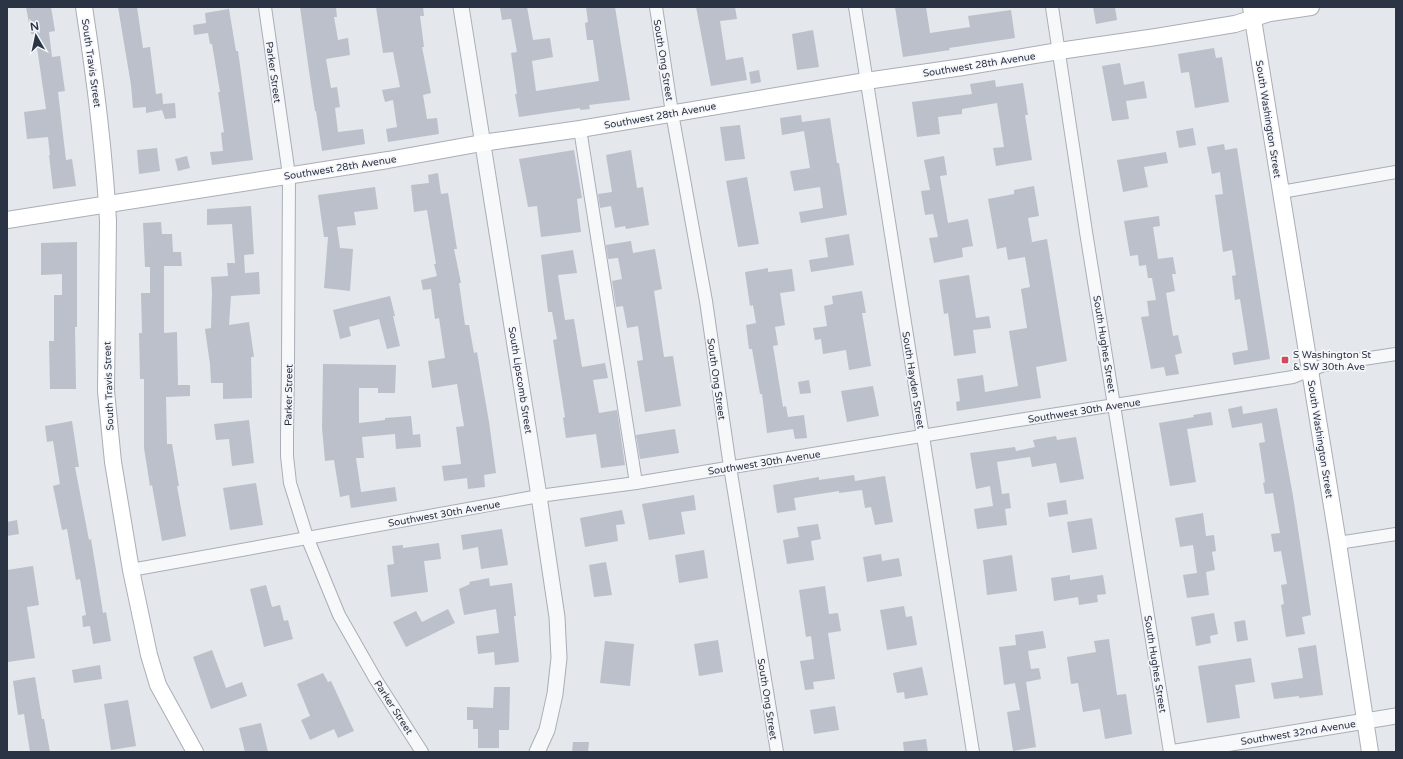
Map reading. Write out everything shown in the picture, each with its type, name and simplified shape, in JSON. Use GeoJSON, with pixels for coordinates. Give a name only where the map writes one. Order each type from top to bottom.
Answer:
{"type":"FeatureCollection","features":[{"type":"Feature","properties":{"kind":"main road","name":"South Travis Street"},"geometry":{"type":"LineString","coordinates":[[84,7],[99,109],[108,204],[106,391],[113,462],[131,570],[149,655],[158,685],[195,752]]}},
{"type":"Feature","properties":{"kind":"main road","name":"Southwest 28th Avenue"},"geometry":{"type":"LineString","coordinates":[[7,220],[388,160],[482,143],[580,129],[866,81],[1156,37],[1235,24],[1251,13],[1270,13],[1311,7]]}},
{"type":"Feature","properties":{"kind":"main road","name":"South Washington Street"},"geometry":{"type":"LineString","coordinates":[[1251,13],[1338,543],[1370,752]]}},
{"type":"Feature","properties":{"kind":"street","name":"Parker Street"},"geometry":{"type":"LineString","coordinates":[[265,7],[289,175],[287,456],[290,483],[307,537],[339,615],[376,680],[422,752]]}},
{"type":"Feature","properties":{"kind":"street","name":"South Lipscomb Street"},"geometry":{"type":"LineString","coordinates":[[461,7],[557,617],[559,658],[555,694],[547,730],[537,752]]}},
{"type":"Feature","properties":{"kind":"street","name":"South Ong Street"},"geometry":{"type":"LineString","coordinates":[[656,7],[672,113],[706,301],[730,467],[777,752]]}},
{"type":"Feature","properties":{"kind":"street","name":"South Hayden Street"},"geometry":{"type":"LineString","coordinates":[[855,7],[973,752]]}},
{"type":"Feature","properties":{"kind":"street","name":"South Hughes Street"},"geometry":{"type":"LineString","coordinates":[[1052,7],[1170,752]]}},
{"type":"Feature","properties":{"kind":"street"},"geometry":{"type":"LineString","coordinates":[[580,129],[636,483]]}},
{"type":"Feature","properties":{"kind":"street"},"geometry":{"type":"LineString","coordinates":[[1281,192],[1396,172]]}},
{"type":"Feature","properties":{"kind":"street","name":"Southwest 30th Avenue"},"geometry":{"type":"LineString","coordinates":[[131,570],[539,496],[636,483],[1293,378],[1324,365],[1396,354]]}},
{"type":"Feature","properties":{"kind":"street"},"geometry":{"type":"LineString","coordinates":[[1338,543],[1396,534]]}},
{"type":"Feature","properties":{"kind":"street","name":"Southwest 32nd Avenue"},"geometry":{"type":"LineString","coordinates":[[1176,752],[1396,716]]}},
{"type":"Feature","properties":{"kind":"building"},"geometry":{"type":"Polygon","coordinates":[[[26,7],[51,7],[55,31],[49,32],[52,57],[60,56],[65,91],[58,92],[66,160],[72,159],[76,186],[53,189],[48,137],[27,139],[24,112],[46,109],[35,34],[31,34],[26,7]]]}},
{"type":"Feature","properties":{"kind":"building"},"geometry":{"type":"Polygon","coordinates":[[[118,7],[137,7],[143,48],[150,47],[156,94],[162,93],[163,104],[175,103],[176,118],[165,119],[162,110],[146,113],[146,107],[133,108],[131,85],[118,7]]]}},
{"type":"Feature","properties":{"kind":"building"},"geometry":{"type":"Polygon","coordinates":[[[300,7],[336,7],[337,17],[334,17],[338,40],[348,38],[350,55],[326,59],[331,88],[337,87],[340,107],[335,108],[338,132],[363,129],[365,144],[322,151],[300,7]]]}},
{"type":"Feature","properties":{"kind":"building"},"geometry":{"type":"Polygon","coordinates":[[[376,7],[423,7],[424,16],[420,16],[424,47],[422,47],[431,93],[423,95],[427,119],[437,118],[439,134],[388,142],[386,129],[397,127],[393,100],[385,102],[382,90],[400,87],[393,52],[383,53],[376,7]]]}},
{"type":"Feature","properties":{"kind":"building"},"geometry":{"type":"Polygon","coordinates":[[[527,7],[533,40],[550,38],[553,57],[532,61],[536,91],[599,81],[593,40],[587,40],[585,23],[588,22],[586,7],[615,7],[630,100],[589,105],[590,109],[580,110],[580,108],[519,117],[511,53],[517,52],[511,19],[502,20],[500,8],[527,7]]]}},
{"type":"Feature","properties":{"kind":"building"},"geometry":{"type":"Polygon","coordinates":[[[696,7],[735,7],[737,19],[720,21],[726,60],[743,57],[747,80],[711,86],[696,7]]]}},
{"type":"Feature","properties":{"kind":"building"},"geometry":{"type":"Polygon","coordinates":[[[895,7],[926,7],[930,33],[970,27],[968,16],[1011,10],[1015,38],[903,57],[895,7]]]}},
{"type":"Feature","properties":{"kind":"building"},"geometry":{"type":"Polygon","coordinates":[[[1093,7],[1115,7],[1117,20],[1096,24],[1093,7]]]}},
{"type":"Feature","properties":{"kind":"building"},"geometry":{"type":"Polygon","coordinates":[[[229,9],[236,51],[238,51],[253,160],[212,165],[210,152],[223,151],[221,133],[224,132],[218,92],[220,92],[212,44],[210,44],[208,33],[194,35],[193,25],[206,23],[205,13],[229,9]]]}},
{"type":"Feature","properties":{"kind":"building"},"geometry":{"type":"Polygon","coordinates":[[[813,30],[819,67],[797,70],[792,34],[813,30]]]}},
{"type":"Feature","properties":{"kind":"building"},"geometry":{"type":"Polygon","coordinates":[[[1214,48],[1216,58],[1222,57],[1229,102],[1195,108],[1189,72],[1181,73],[1178,54],[1214,48]]]}},
{"type":"Feature","properties":{"kind":"building"},"geometry":{"type":"Polygon","coordinates":[[[1120,63],[1124,85],[1144,81],[1147,98],[1126,101],[1129,119],[1112,121],[1102,66],[1120,63]]]}},
{"type":"Feature","properties":{"kind":"building"},"geometry":{"type":"Polygon","coordinates":[[[759,70],[761,82],[751,84],[749,72],[759,70]]]}},
{"type":"Feature","properties":{"kind":"building"},"geometry":{"type":"Polygon","coordinates":[[[995,80],[996,87],[1023,83],[1028,115],[1025,115],[1032,160],[996,166],[993,148],[1004,147],[997,103],[962,109],[962,114],[938,117],[940,134],[917,137],[912,102],[972,94],[970,84],[995,80]]]}},
{"type":"Feature","properties":{"kind":"building"},"geometry":{"type":"Polygon","coordinates":[[[801,115],[802,122],[830,118],[847,215],[801,223],[799,212],[823,208],[820,187],[794,191],[790,171],[810,168],[804,131],[782,135],[780,118],[801,115]]]}},
{"type":"Feature","properties":{"kind":"building"},"geometry":{"type":"Polygon","coordinates":[[[740,125],[745,159],[725,161],[720,127],[740,125]]]}},
{"type":"Feature","properties":{"kind":"building"},"geometry":{"type":"Polygon","coordinates":[[[1193,128],[1196,145],[1179,148],[1176,131],[1193,128]]]}},
{"type":"Feature","properties":{"kind":"building"},"geometry":{"type":"Polygon","coordinates":[[[1224,144],[1225,150],[1237,148],[1270,359],[1234,365],[1232,353],[1248,350],[1240,299],[1235,300],[1232,276],[1236,275],[1232,250],[1223,252],[1215,195],[1223,194],[1220,172],[1212,174],[1207,147],[1224,144]]]}},
{"type":"Feature","properties":{"kind":"building"},"geometry":{"type":"Polygon","coordinates":[[[157,148],[160,171],[139,174],[137,150],[157,148]]]}},
{"type":"Feature","properties":{"kind":"building"},"geometry":{"type":"Polygon","coordinates":[[[574,150],[582,198],[577,199],[581,232],[541,237],[537,206],[528,207],[519,159],[574,150]]]}},
{"type":"Feature","properties":{"kind":"building"},"geometry":{"type":"Polygon","coordinates":[[[631,150],[637,188],[643,187],[649,225],[626,229],[625,226],[615,228],[611,206],[600,208],[598,194],[612,192],[606,155],[631,150]]]}},
{"type":"Feature","properties":{"kind":"building"},"geometry":{"type":"Polygon","coordinates":[[[1166,152],[1168,163],[1144,167],[1148,187],[1123,192],[1117,160],[1166,152]]]}},
{"type":"Feature","properties":{"kind":"building"},"geometry":{"type":"Polygon","coordinates":[[[187,156],[190,168],[178,171],[175,159],[187,156]]]}},
{"type":"Feature","properties":{"kind":"building"},"geometry":{"type":"Polygon","coordinates":[[[944,156],[947,175],[940,176],[948,223],[968,219],[973,246],[962,248],[963,257],[934,263],[929,238],[938,237],[933,214],[925,215],[921,191],[930,190],[924,160],[944,156]]]}},
{"type":"Feature","properties":{"kind":"building"},"geometry":{"type":"Polygon","coordinates":[[[438,173],[441,194],[448,193],[457,249],[454,249],[461,283],[459,283],[465,325],[469,325],[474,353],[477,352],[489,422],[496,473],[484,475],[485,487],[468,489],[467,478],[444,481],[442,466],[461,464],[456,427],[464,426],[457,384],[432,388],[428,361],[445,358],[439,318],[435,319],[431,289],[423,290],[421,280],[437,276],[434,264],[436,264],[427,210],[414,212],[411,185],[429,183],[428,175],[438,173]]]}},
{"type":"Feature","properties":{"kind":"building"},"geometry":{"type":"Polygon","coordinates":[[[747,177],[759,244],[738,247],[726,181],[747,177]]]}},
{"type":"Feature","properties":{"kind":"building"},"geometry":{"type":"Polygon","coordinates":[[[1034,186],[1039,216],[1028,218],[1032,242],[1047,239],[1067,361],[1036,367],[1041,398],[957,411],[956,402],[960,401],[957,379],[983,375],[985,392],[1018,386],[1009,331],[1027,328],[1021,289],[1030,287],[1025,257],[1008,260],[1006,247],[997,249],[988,199],[1014,194],[1014,190],[1034,186]]]}},
{"type":"Feature","properties":{"kind":"building"},"geometry":{"type":"Polygon","coordinates":[[[375,187],[378,209],[354,212],[356,225],[337,227],[340,248],[353,249],[350,291],[324,288],[328,237],[324,237],[318,195],[375,187]]]}},
{"type":"Feature","properties":{"kind":"building"},"geometry":{"type":"Polygon","coordinates":[[[251,206],[254,254],[244,255],[245,273],[259,272],[260,294],[231,296],[229,325],[249,322],[254,357],[251,357],[252,398],[223,399],[223,383],[211,383],[205,329],[211,328],[211,277],[228,276],[227,263],[235,263],[232,224],[207,225],[207,209],[251,206]]]}},
{"type":"Feature","properties":{"kind":"building"},"geometry":{"type":"Polygon","coordinates":[[[1159,216],[1160,226],[1153,227],[1158,259],[1173,257],[1176,274],[1172,274],[1175,291],[1166,293],[1173,336],[1178,335],[1182,353],[1175,355],[1179,374],[1166,376],[1164,367],[1151,369],[1141,317],[1149,316],[1147,301],[1156,300],[1152,278],[1148,278],[1146,265],[1139,266],[1138,255],[1130,256],[1124,221],[1159,216]]]}},
{"type":"Feature","properties":{"kind":"building"},"geometry":{"type":"Polygon","coordinates":[[[161,222],[162,234],[172,234],[173,252],[181,252],[182,266],[164,266],[164,333],[177,332],[178,385],[190,385],[190,396],[166,397],[167,444],[172,444],[179,486],[177,486],[186,536],[162,541],[152,485],[150,486],[144,448],[144,379],[140,379],[139,333],[142,333],[141,293],[150,293],[150,267],[145,267],[143,223],[161,222]]]}},
{"type":"Feature","properties":{"kind":"building"},"geometry":{"type":"Polygon","coordinates":[[[849,234],[854,265],[811,272],[809,260],[828,257],[825,238],[849,234]]]}},
{"type":"Feature","properties":{"kind":"building"},"geometry":{"type":"Polygon","coordinates":[[[631,241],[633,253],[655,249],[662,289],[654,291],[664,357],[673,356],[681,406],[645,412],[637,361],[643,360],[638,326],[627,328],[623,306],[616,307],[612,281],[622,279],[618,258],[608,259],[606,245],[631,241]]]}},
{"type":"Feature","properties":{"kind":"building"},"geometry":{"type":"Polygon","coordinates":[[[77,242],[77,327],[75,327],[76,389],[50,389],[49,341],[54,341],[54,295],[62,295],[62,274],[41,275],[41,243],[77,242]]]}},
{"type":"Feature","properties":{"kind":"building"},"geometry":{"type":"Polygon","coordinates":[[[573,250],[577,273],[558,275],[565,320],[574,319],[582,367],[605,363],[608,378],[593,380],[599,413],[617,410],[625,465],[601,468],[596,434],[566,438],[563,418],[565,417],[553,340],[557,339],[552,312],[548,312],[541,255],[573,250]]]}},
{"type":"Feature","properties":{"kind":"building"},"geometry":{"type":"Polygon","coordinates":[[[768,268],[768,272],[792,269],[795,291],[780,293],[785,325],[775,327],[778,345],[773,346],[783,407],[786,406],[788,417],[804,415],[807,438],[795,439],[793,429],[767,433],[762,394],[760,394],[752,349],[749,349],[746,325],[756,323],[753,305],[750,306],[745,272],[768,268]]]}},
{"type":"Feature","properties":{"kind":"building"},"geometry":{"type":"Polygon","coordinates":[[[969,275],[976,318],[989,316],[991,328],[973,330],[976,353],[954,356],[948,313],[944,314],[939,280],[969,275]]]}},
{"type":"Feature","properties":{"kind":"building"},"geometry":{"type":"Polygon","coordinates":[[[862,291],[866,313],[862,313],[871,366],[849,370],[846,350],[823,354],[821,339],[815,340],[813,328],[827,326],[824,306],[833,304],[832,296],[862,291]]]}},
{"type":"Feature","properties":{"kind":"building"},"geometry":{"type":"Polygon","coordinates":[[[390,296],[400,346],[387,349],[379,319],[349,327],[351,336],[340,339],[333,310],[390,296]]]}},
{"type":"Feature","properties":{"kind":"building"},"geometry":{"type":"Polygon","coordinates":[[[323,364],[396,365],[395,393],[378,393],[378,388],[359,388],[359,423],[385,420],[385,418],[411,416],[413,435],[420,434],[421,447],[396,449],[395,434],[362,437],[364,458],[356,458],[361,492],[395,487],[397,501],[351,508],[349,495],[340,497],[334,460],[325,461],[322,428],[323,364]]]}},
{"type":"Feature","properties":{"kind":"building"},"geometry":{"type":"Polygon","coordinates":[[[809,380],[811,393],[800,394],[798,382],[809,380]]]}},
{"type":"Feature","properties":{"kind":"building"},"geometry":{"type":"Polygon","coordinates":[[[873,386],[879,416],[847,422],[841,391],[873,386]]]}},
{"type":"Feature","properties":{"kind":"building"},"geometry":{"type":"Polygon","coordinates":[[[1242,406],[1243,414],[1277,408],[1293,496],[1311,615],[1302,617],[1305,634],[1286,637],[1281,605],[1284,604],[1281,585],[1287,584],[1281,551],[1274,552],[1271,534],[1280,533],[1273,493],[1265,494],[1263,483],[1265,482],[1259,443],[1265,442],[1262,423],[1232,428],[1228,409],[1242,406]]]}},
{"type":"Feature","properties":{"kind":"building"},"geometry":{"type":"Polygon","coordinates":[[[1211,412],[1213,425],[1187,429],[1196,482],[1170,486],[1159,423],[1194,417],[1193,415],[1211,412]]]}},
{"type":"Feature","properties":{"kind":"building"},"geometry":{"type":"Polygon","coordinates":[[[249,420],[254,463],[232,466],[229,439],[216,440],[214,424],[249,420]]]}},
{"type":"Feature","properties":{"kind":"building"},"geometry":{"type":"Polygon","coordinates":[[[72,421],[79,467],[75,467],[89,540],[91,539],[103,613],[106,612],[111,641],[93,644],[90,626],[83,627],[82,616],[86,615],[80,579],[76,580],[67,529],[62,530],[53,486],[60,484],[53,441],[47,442],[45,426],[72,421]]]}},
{"type":"Feature","properties":{"kind":"building"},"geometry":{"type":"Polygon","coordinates":[[[675,429],[679,453],[640,459],[636,435],[675,429]]]}},
{"type":"Feature","properties":{"kind":"building"},"geometry":{"type":"Polygon","coordinates":[[[1056,436],[1057,440],[1076,437],[1084,479],[1060,483],[1056,463],[1032,467],[1030,457],[997,462],[1002,494],[1009,493],[1011,508],[1005,509],[1007,525],[977,529],[974,509],[993,506],[990,486],[976,489],[970,453],[1015,447],[1016,451],[1035,447],[1033,440],[1056,436]]]}},
{"type":"Feature","properties":{"kind":"building"},"geometry":{"type":"Polygon","coordinates":[[[854,475],[855,481],[885,476],[893,522],[875,525],[871,507],[865,508],[862,490],[839,493],[839,491],[794,498],[796,510],[777,513],[773,485],[819,477],[819,480],[854,475]]]}},
{"type":"Feature","properties":{"kind":"building"},"geometry":{"type":"Polygon","coordinates":[[[256,483],[263,525],[230,530],[223,488],[256,483]]]}},
{"type":"Feature","properties":{"kind":"building"},"geometry":{"type":"Polygon","coordinates":[[[694,495],[696,510],[681,512],[685,534],[649,540],[642,504],[694,495]]]}},
{"type":"Feature","properties":{"kind":"building"},"geometry":{"type":"Polygon","coordinates":[[[1066,500],[1068,514],[1049,517],[1047,503],[1066,500]]]}},
{"type":"Feature","properties":{"kind":"building"},"geometry":{"type":"Polygon","coordinates":[[[622,510],[625,524],[616,525],[618,541],[585,547],[580,518],[622,510]]]}},
{"type":"Feature","properties":{"kind":"building"},"geometry":{"type":"Polygon","coordinates":[[[1203,513],[1206,536],[1214,535],[1216,551],[1212,552],[1215,570],[1206,572],[1209,595],[1187,598],[1183,575],[1197,573],[1193,545],[1180,547],[1175,518],[1203,513]]]}},
{"type":"Feature","properties":{"kind":"building"},"geometry":{"type":"Polygon","coordinates":[[[1092,518],[1097,549],[1072,553],[1067,522],[1092,518]]]}},
{"type":"Feature","properties":{"kind":"building"},"geometry":{"type":"Polygon","coordinates":[[[17,520],[19,534],[7,536],[7,522],[17,520]]]}},
{"type":"Feature","properties":{"kind":"building"},"geometry":{"type":"Polygon","coordinates":[[[818,524],[821,539],[811,541],[814,560],[787,564],[783,540],[799,537],[797,527],[818,524]]]}},
{"type":"Feature","properties":{"kind":"building"},"geometry":{"type":"Polygon","coordinates":[[[502,529],[508,565],[481,569],[478,547],[463,550],[461,535],[502,529]]]}},
{"type":"Feature","properties":{"kind":"building"},"geometry":{"type":"Polygon","coordinates":[[[439,543],[441,559],[424,561],[428,592],[391,597],[387,565],[394,564],[392,546],[403,545],[403,548],[439,543]]]}},
{"type":"Feature","properties":{"kind":"building"},"geometry":{"type":"Polygon","coordinates":[[[704,550],[708,578],[679,583],[675,555],[704,550]]]}},
{"type":"Feature","properties":{"kind":"building"},"geometry":{"type":"Polygon","coordinates":[[[881,554],[882,561],[899,558],[902,576],[867,582],[863,557],[881,554]]]}},
{"type":"Feature","properties":{"kind":"building"},"geometry":{"type":"Polygon","coordinates":[[[1012,555],[1017,591],[987,595],[983,560],[1012,555]]]}},
{"type":"Feature","properties":{"kind":"building"},"geometry":{"type":"Polygon","coordinates":[[[606,562],[612,595],[594,597],[589,565],[606,562]]]}},
{"type":"Feature","properties":{"kind":"building"},"geometry":{"type":"Polygon","coordinates":[[[33,566],[39,605],[27,607],[35,658],[8,662],[7,570],[33,566]]]}},
{"type":"Feature","properties":{"kind":"building"},"geometry":{"type":"Polygon","coordinates":[[[1070,575],[1070,580],[1103,575],[1106,594],[1097,595],[1098,602],[1079,605],[1078,597],[1054,601],[1051,578],[1070,575]]]}},
{"type":"Feature","properties":{"kind":"building"},"geometry":{"type":"Polygon","coordinates":[[[489,578],[490,586],[512,583],[519,662],[495,665],[494,652],[478,654],[476,636],[499,633],[496,609],[464,615],[459,589],[470,584],[469,582],[489,578]]]}},
{"type":"Feature","properties":{"kind":"building"},"geometry":{"type":"Polygon","coordinates":[[[266,585],[272,607],[280,605],[284,621],[288,620],[293,639],[264,647],[250,589],[266,585]]]}},
{"type":"Feature","properties":{"kind":"building"},"geometry":{"type":"Polygon","coordinates":[[[825,586],[829,614],[838,613],[841,631],[828,633],[835,679],[813,682],[814,689],[805,690],[800,661],[814,659],[811,636],[806,637],[799,590],[825,586]]]}},
{"type":"Feature","properties":{"kind":"building"},"geometry":{"type":"Polygon","coordinates":[[[904,606],[906,617],[912,616],[917,645],[887,650],[880,610],[904,606]]]}},
{"type":"Feature","properties":{"kind":"building"},"geometry":{"type":"Polygon","coordinates":[[[448,609],[455,623],[406,647],[393,622],[416,611],[422,622],[448,609]]]}},
{"type":"Feature","properties":{"kind":"building"},"geometry":{"type":"Polygon","coordinates":[[[1214,613],[1218,634],[1210,636],[1211,643],[1196,646],[1191,617],[1214,613]]]}},
{"type":"Feature","properties":{"kind":"building"},"geometry":{"type":"Polygon","coordinates":[[[1245,620],[1248,640],[1237,642],[1234,622],[1245,620]]]}},
{"type":"Feature","properties":{"kind":"building"},"geometry":{"type":"Polygon","coordinates":[[[1043,631],[1046,648],[1028,651],[1031,669],[1039,668],[1041,679],[1026,682],[1036,747],[1013,751],[1007,712],[1020,710],[1015,683],[1004,685],[999,647],[1016,645],[1015,635],[1043,631]]]}},
{"type":"Feature","properties":{"kind":"building"},"geometry":{"type":"Polygon","coordinates":[[[1109,639],[1117,695],[1126,694],[1132,734],[1105,739],[1100,709],[1083,712],[1078,683],[1071,684],[1067,657],[1096,652],[1094,641],[1109,639]]]}},
{"type":"Feature","properties":{"kind":"building"},"geometry":{"type":"Polygon","coordinates":[[[718,640],[723,672],[699,676],[694,644],[718,640]]]}},
{"type":"Feature","properties":{"kind":"building"},"geometry":{"type":"Polygon","coordinates":[[[605,641],[634,644],[630,686],[600,683],[605,641]]]}},
{"type":"Feature","properties":{"kind":"building"},"geometry":{"type":"Polygon","coordinates":[[[1316,645],[1323,695],[1274,699],[1271,683],[1303,678],[1298,648],[1316,645]]]}},
{"type":"Feature","properties":{"kind":"building"},"geometry":{"type":"Polygon","coordinates":[[[212,650],[226,688],[242,682],[247,696],[211,709],[193,657],[212,650]]]}},
{"type":"Feature","properties":{"kind":"building"},"geometry":{"type":"Polygon","coordinates":[[[1251,658],[1255,682],[1235,685],[1240,718],[1207,723],[1198,666],[1251,658]]]}},
{"type":"Feature","properties":{"kind":"building"},"geometry":{"type":"Polygon","coordinates":[[[100,665],[102,679],[74,683],[72,670],[100,665]]]}},
{"type":"Feature","properties":{"kind":"building"},"geometry":{"type":"Polygon","coordinates":[[[922,667],[928,695],[905,699],[904,692],[897,693],[893,673],[922,667]]]}},
{"type":"Feature","properties":{"kind":"building"},"geometry":{"type":"Polygon","coordinates":[[[323,673],[328,682],[331,681],[354,731],[338,738],[334,729],[310,740],[301,720],[310,716],[297,684],[323,673]]]}},
{"type":"Feature","properties":{"kind":"building"},"geometry":{"type":"Polygon","coordinates":[[[35,677],[42,719],[44,719],[50,752],[30,752],[24,714],[18,715],[13,681],[35,677]]]}},
{"type":"Feature","properties":{"kind":"building"},"geometry":{"type":"Polygon","coordinates":[[[494,687],[510,687],[509,730],[499,730],[499,748],[478,748],[478,729],[473,729],[473,720],[467,720],[467,707],[493,708],[494,687]]]}},
{"type":"Feature","properties":{"kind":"building"},"geometry":{"type":"Polygon","coordinates":[[[128,700],[136,746],[111,750],[104,704],[128,700]]]}},
{"type":"Feature","properties":{"kind":"building"},"geometry":{"type":"Polygon","coordinates":[[[835,706],[839,730],[814,734],[810,710],[835,706]]]}},
{"type":"Feature","properties":{"kind":"building"},"geometry":{"type":"Polygon","coordinates":[[[261,723],[268,752],[245,752],[239,728],[261,723]]]}},
{"type":"Feature","properties":{"kind":"building"},"geometry":{"type":"Polygon","coordinates":[[[926,739],[928,752],[904,752],[903,742],[926,739]]]}},
{"type":"Feature","properties":{"kind":"building"},"geometry":{"type":"Polygon","coordinates":[[[573,742],[589,742],[588,752],[572,752],[573,742]]]}},
{"type":"Feature","properties":{"kind":"place","name":"S Washington St & SW 30th Ave"},"geometry":{"type":"Point","coordinates":[1285,360]}}]}
